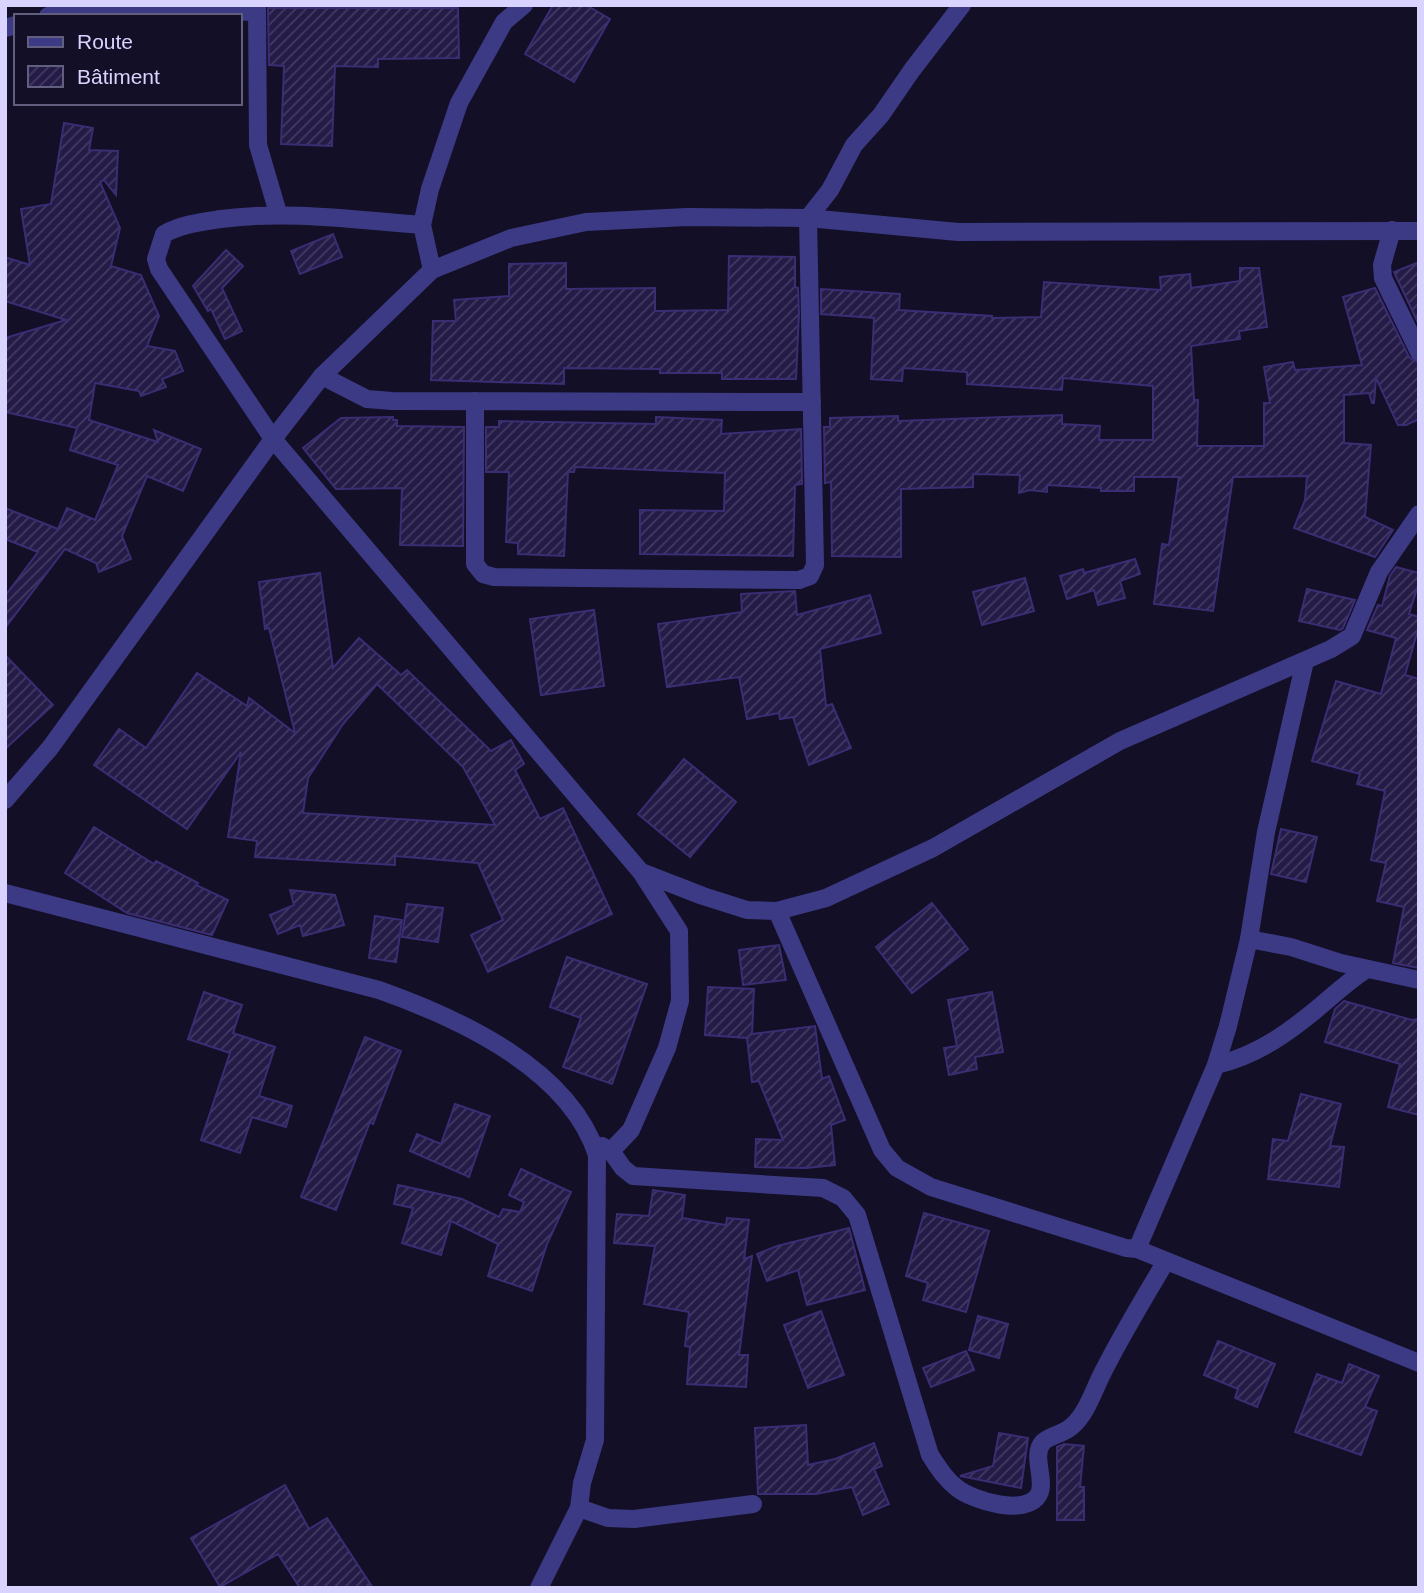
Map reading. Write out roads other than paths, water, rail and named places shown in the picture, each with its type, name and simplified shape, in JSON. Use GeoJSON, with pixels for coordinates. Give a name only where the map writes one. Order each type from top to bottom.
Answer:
{"type":"FeatureCollection","features":[{"type":"Feature","properties":{"kind":"street"},"geometry":{"type":"LineString","coordinates":[[432,270],[422,225],[430,189],[460,103],[502,13],[524,5]]}},
{"type":"Feature","properties":{"kind":"street"},"geometry":{"type":"LineString","coordinates":[[475,401],[475,564],[483,574],[494,577],[785,580],[799,580],[810,576],[815,565],[808,218],[830,190],[854,145],[881,115],[912,69],[962,5]]}},
{"type":"Feature","properties":{"kind":"street"},"geometry":{"type":"LineString","coordinates":[[55,14],[90,11],[137,14],[257,8],[258,145],[278,213]]}},
{"type":"Feature","properties":{"kind":"street"},"geometry":{"type":"LineString","coordinates":[[422,225],[278,213],[248,215],[177,226],[164,234],[156,259],[159,269],[273,439],[641,872],[679,931],[680,1001],[667,1048],[631,1130],[611,1151]]}},
{"type":"Feature","properties":{"kind":"street"},"geometry":{"type":"LineString","coordinates":[[5,800],[50,748],[273,439],[322,376],[432,270],[510,239],[586,222],[687,217],[808,218],[958,232],[1419,231]]}},
{"type":"Feature","properties":{"kind":"street"},"geometry":{"type":"LineString","coordinates":[[1392,230],[1382,265],[1383,278],[1419,352]]}},
{"type":"Feature","properties":{"kind":"street"},"geometry":{"type":"LineString","coordinates":[[322,376],[367,399],[812,402]]}},
{"type":"Feature","properties":{"kind":"street"},"geometry":{"type":"LineString","coordinates":[[641,872],[747,910],[777,911],[826,898],[866,881],[933,848],[1120,740],[1305,661],[1352,636],[1379,572],[1419,514]]}},
{"type":"Feature","properties":{"kind":"street"},"geometry":{"type":"LineString","coordinates":[[1137,1249],[1216,1065],[1249,940],[1266,832],[1305,661]]}},
{"type":"Feature","properties":{"kind":"street"},"geometry":{"type":"LineString","coordinates":[[5,893],[366,986],[424,1006],[480,1035],[535,1070],[582,1120],[597,1155],[596,1440],[582,1483],[579,1508],[539,1588]]}},
{"type":"Feature","properties":{"kind":"street"},"geometry":{"type":"LineString","coordinates":[[777,911],[882,1150],[897,1168],[931,1187],[1126,1248],[1137,1249],[1419,1363]]}},
{"type":"Feature","properties":{"kind":"street"},"geometry":{"type":"LineString","coordinates":[[1249,940],[1291,947],[1367,969],[1419,980]]}},
{"type":"Feature","properties":{"kind":"street"},"geometry":{"type":"LineString","coordinates":[[1216,1065],[1232,1061],[1278,1037],[1303,1021],[1343,984],[1367,969]]}},
{"type":"Feature","properties":{"kind":"street"},"geometry":{"type":"LineString","coordinates":[[592,1141],[611,1151],[623,1168],[633,1176],[823,1188],[843,1198],[857,1215],[930,1455],[946,1478],[960,1490],[977,1498],[1011,1506],[1027,1504],[1036,1498],[1041,1490],[1039,1450],[1042,1443],[1072,1427],[1082,1413],[1122,1336],[1166,1261]]}},
{"type":"Feature","properties":{"kind":"street"},"geometry":{"type":"LineString","coordinates":[[579,1508],[608,1518],[634,1519],[754,1504]]}}]}
